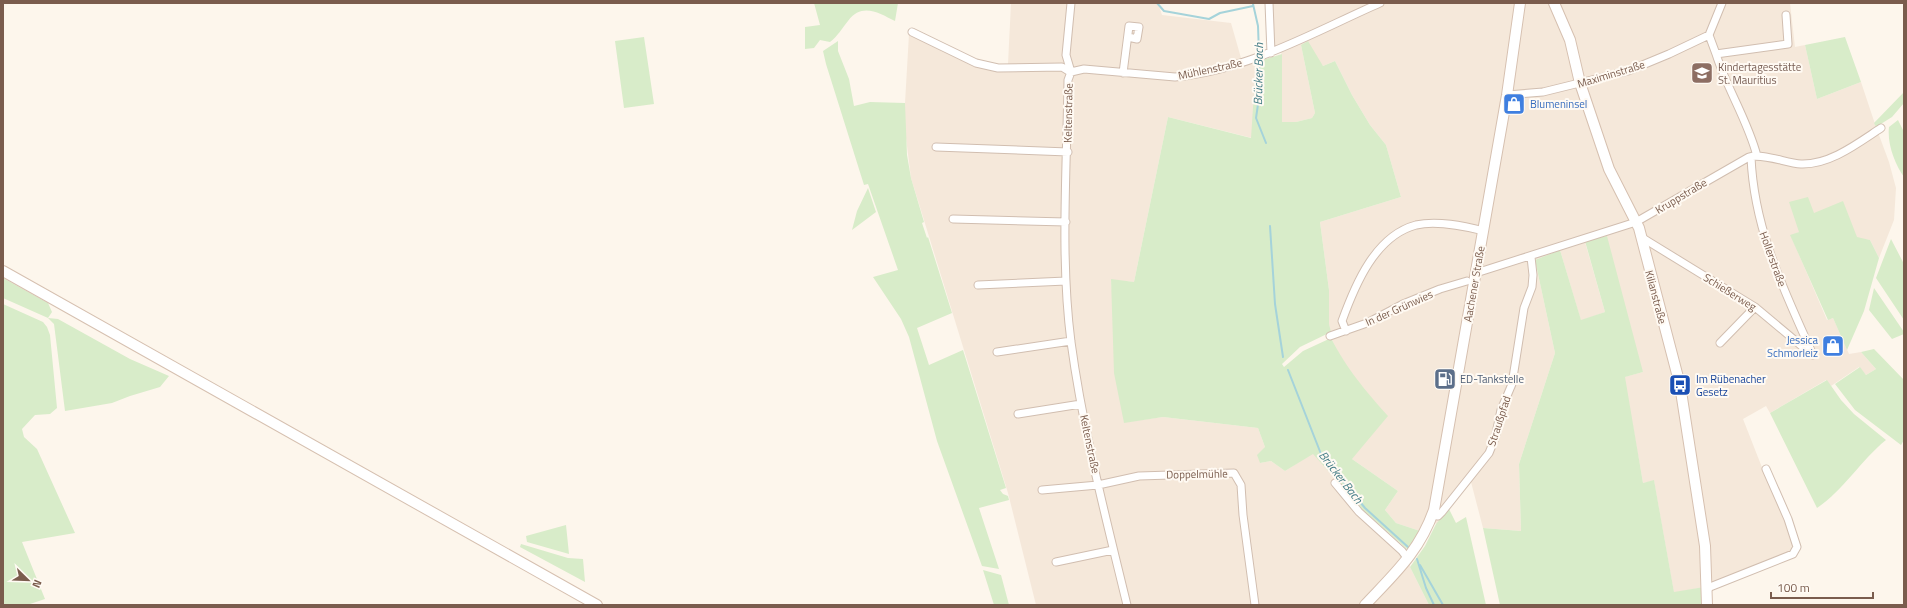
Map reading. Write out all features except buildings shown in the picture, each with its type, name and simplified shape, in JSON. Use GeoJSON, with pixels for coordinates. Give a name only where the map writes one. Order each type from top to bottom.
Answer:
{"type":"FeatureCollection","features":[{"type":"Feature","properties":{"kind":"main road","name":"Aachener Straße"},"geometry":{"type":"LineString","coordinates":[[1365,605],[1408,559],[1422,538],[1432,515],[1484,231],[1507,95],[1520,3]]}},
{"type":"Feature","properties":{"kind":"main road","name":"Kilianstraße"},"geometry":{"type":"LineString","coordinates":[[1554,3],[1570,40],[1580,83],[1609,169],[1636,222],[1641,237],[1680,385],[1705,546],[1707,605]]}},
{"type":"Feature","properties":{"kind":"main road"},"geometry":{"type":"LineString","coordinates":[[3,271],[596,605]]}},
{"type":"Feature","properties":{"kind":"street","name":"Keltenstraße"},"geometry":{"type":"LineString","coordinates":[[1071,3],[1066,55],[1067,64],[1071,72],[1068,80],[1066,222],[1066,281],[1071,341],[1081,404],[1098,485],[1127,605]]}},
{"type":"Feature","properties":{"kind":"street"},"geometry":{"type":"LineString","coordinates":[[1268,54],[1269,3]]}},
{"type":"Feature","properties":{"kind":"street"},"geometry":{"type":"LineString","coordinates":[[1722,3],[1709,35],[1716,54],[1788,44],[1786,15]]}},
{"type":"Feature","properties":{"kind":"street","name":"Mühlenstraße"},"geometry":{"type":"LineString","coordinates":[[912,32],[976,63],[998,68],[1062,67],[1071,72],[1084,69],[1175,76],[1188,75],[1255,59],[1376,4]]}},
{"type":"Feature","properties":{"kind":"street","name":"Maximinstraße"},"geometry":{"type":"LineString","coordinates":[[1507,95],[1533,94],[1628,71],[1709,35]]}},
{"type":"Feature","properties":{"kind":"street"},"geometry":{"type":"LineString","coordinates":[[1123,73],[1128,37]]}},
{"type":"Feature","properties":{"kind":"street","name":"Hollerstraße"},"geometry":{"type":"LineString","coordinates":[[1716,54],[1724,80],[1750,135],[1754,156],[1758,212],[1765,242],[1773,265],[1813,355]]}},
{"type":"Feature","properties":{"kind":"street"},"geometry":{"type":"LineString","coordinates":[[1754,156],[1801,164],[1821,162],[1842,152],[1881,128]]}},
{"type":"Feature","properties":{"kind":"street","name":"Keltenstraße"},"geometry":{"type":"LineString","coordinates":[[936,147],[1068,152]]}},
{"type":"Feature","properties":{"kind":"street","name":"Kruppstraße"},"geometry":{"type":"LineString","coordinates":[[1476,273],[1531,257],[1636,222],[1754,156]]}},
{"type":"Feature","properties":{"kind":"street"},"geometry":{"type":"LineString","coordinates":[[953,219],[1066,222]]}},
{"type":"Feature","properties":{"kind":"street"},"geometry":{"type":"LineString","coordinates":[[1346,331],[1342,321],[1362,276],[1384,243],[1399,232],[1416,225],[1440,224],[1484,231]]}},
{"type":"Feature","properties":{"kind":"street","name":"Schießerweg"},"geometry":{"type":"LineString","coordinates":[[1641,237],[1755,307],[1813,355]]}},
{"type":"Feature","properties":{"kind":"street","name":"Straußpfad"},"geometry":{"type":"LineString","coordinates":[[1432,515],[1438,516],[1442,512],[1492,446],[1501,410],[1512,384],[1524,308],[1533,280],[1531,257]]}},
{"type":"Feature","properties":{"kind":"street"},"geometry":{"type":"LineString","coordinates":[[978,285],[1066,281]]}},
{"type":"Feature","properties":{"kind":"street","name":"In der Grünwies"},"geometry":{"type":"LineString","coordinates":[[1330,336],[1367,323],[1403,304],[1468,281]]}},
{"type":"Feature","properties":{"kind":"street"},"geometry":{"type":"LineString","coordinates":[[1720,344],[1755,307]]}},
{"type":"Feature","properties":{"kind":"street"},"geometry":{"type":"LineString","coordinates":[[998,352],[1071,341]]}},
{"type":"Feature","properties":{"kind":"street","name":"Keltenstraße"},"geometry":{"type":"LineString","coordinates":[[1018,414],[1081,404]]}},
{"type":"Feature","properties":{"kind":"street"},"geometry":{"type":"LineString","coordinates":[[1707,590],[1710,587],[1793,554],[1797,547],[1788,519],[1766,469]]}},
{"type":"Feature","properties":{"kind":"street","name":"Doppelmühle"},"geometry":{"type":"LineString","coordinates":[[1098,485],[1139,476],[1234,473],[1241,486],[1243,515],[1255,605]]}},
{"type":"Feature","properties":{"kind":"street"},"geometry":{"type":"LineString","coordinates":[[1335,483],[1359,512],[1402,551],[1408,559]]}},
{"type":"Feature","properties":{"kind":"street","name":"Keltenstraße"},"geometry":{"type":"LineString","coordinates":[[1042,490],[1098,485]]}},
{"type":"Feature","properties":{"kind":"street"},"geometry":{"type":"LineString","coordinates":[[1056,562],[1113,550]]}},
{"type":"Feature","properties":{"kind":"shaded area"},"geometry":{"type":"Polygon","coordinates":[[[1011,3],[1158,3],[1162,15],[1231,23],[1243,65],[1256,62],[1252,138],[1168,117],[1134,282],[1111,280],[1124,422],[1163,417],[1258,428],[1265,447],[1260,463],[1271,461],[1285,471],[1313,453],[1363,510],[1409,552],[1410,567],[1429,605],[1036,605],[1008,493],[911,178],[905,130],[909,34],[911,30],[977,61],[992,65],[1008,64],[1011,3]]]}},
{"type":"Feature","properties":{"kind":"shaded area"},"geometry":{"type":"Polygon","coordinates":[[[1272,3],[1790,3],[1795,47],[1805,45],[1817,99],[1861,82],[1889,162],[1896,188],[1894,220],[1879,258],[1870,240],[1799,232],[1791,236],[1827,320],[1833,318],[1849,354],[1861,352],[1876,369],[1866,375],[1859,367],[1831,386],[1826,380],[1770,413],[1766,406],[1743,419],[1763,470],[1787,520],[1795,552],[1704,587],[1674,593],[1654,481],[1643,483],[1624,377],[1643,372],[1585,242],[1605,312],[1581,321],[1560,250],[1535,260],[1555,353],[1519,464],[1521,531],[1483,528],[1471,482],[1437,524],[1425,520],[1420,531],[1396,523],[1385,510],[1398,491],[1352,459],[1362,388],[1344,364],[1331,338],[1329,324],[1329,290],[1320,222],[1401,197],[1386,145],[1370,125],[1352,95],[1335,61],[1323,66],[1301,45],[1315,113],[1312,118],[1296,122],[1281,122],[1282,54],[1272,44],[1272,3]]]}},
{"type":"Feature","properties":{"kind":"green space"},"geometry":{"type":"Polygon","coordinates":[[[814,3],[898,3],[895,21],[877,12],[859,12],[853,15],[838,35],[830,42],[820,40],[814,48],[805,49],[805,27],[820,25],[814,3]]]}},
{"type":"Feature","properties":{"kind":"green space"},"geometry":{"type":"Polygon","coordinates":[[[644,37],[654,104],[624,108],[615,41],[644,37]]]}},
{"type":"Feature","properties":{"kind":"green space"},"geometry":{"type":"Polygon","coordinates":[[[1845,37],[1861,82],[1817,99],[1805,45],[1845,37]]]}},
{"type":"Feature","properties":{"kind":"green space"},"geometry":{"type":"Polygon","coordinates":[[[838,41],[838,51],[849,79],[854,106],[870,102],[905,103],[907,155],[911,178],[924,222],[922,223],[927,238],[928,237],[952,313],[917,328],[929,365],[963,350],[1006,488],[1000,490],[1003,494],[1008,496],[1009,500],[979,508],[999,569],[982,566],[937,441],[909,337],[901,319],[873,277],[898,270],[868,184],[864,185],[826,64],[823,51],[838,41]]]}},
{"type":"Feature","properties":{"kind":"green space"},"geometry":{"type":"Polygon","coordinates":[[[1308,41],[1323,66],[1335,61],[1352,95],[1370,125],[1386,145],[1401,197],[1320,222],[1329,290],[1329,324],[1331,332],[1300,347],[1282,364],[1284,367],[1303,351],[1331,338],[1356,378],[1388,416],[1352,459],[1398,491],[1385,510],[1396,523],[1420,531],[1408,550],[1363,510],[1313,454],[1285,471],[1271,461],[1260,463],[1257,455],[1265,447],[1258,428],[1163,417],[1124,423],[1114,373],[1111,279],[1134,282],[1168,117],[1251,138],[1256,62],[1282,54],[1282,122],[1296,122],[1312,118],[1315,113],[1301,45],[1308,41]]]}},
{"type":"Feature","properties":{"kind":"green space"},"geometry":{"type":"Polygon","coordinates":[[[1904,92],[1904,103],[1892,117],[1876,127],[1874,123],[1904,92]]]}},
{"type":"Feature","properties":{"kind":"green space"},"geometry":{"type":"Polygon","coordinates":[[[1898,120],[1904,132],[1904,177],[1895,160],[1889,140],[1889,127],[1898,120]]]}},
{"type":"Feature","properties":{"kind":"green space"},"geometry":{"type":"Polygon","coordinates":[[[868,188],[876,212],[852,230],[857,211],[868,188]]]}},
{"type":"Feature","properties":{"kind":"green space"},"geometry":{"type":"Polygon","coordinates":[[[1808,197],[1814,213],[1843,201],[1857,237],[1870,240],[1879,258],[1864,311],[1847,350],[1833,318],[1828,320],[1790,235],[1799,232],[1789,202],[1808,197]]]}},
{"type":"Feature","properties":{"kind":"green space"},"geometry":{"type":"Polygon","coordinates":[[[1607,236],[1643,372],[1625,377],[1643,483],[1654,480],[1674,592],[1704,587],[1704,605],[1500,605],[1483,528],[1521,531],[1519,464],[1555,353],[1535,260],[1560,250],[1581,320],[1605,312],[1585,241],[1607,236]]]}},
{"type":"Feature","properties":{"kind":"green space"},"geometry":{"type":"Polygon","coordinates":[[[1891,239],[1904,264],[1904,320],[1876,278],[1891,239]]]}},
{"type":"Feature","properties":{"kind":"green space"},"geometry":{"type":"Polygon","coordinates":[[[3,278],[48,303],[52,312],[48,318],[3,298],[3,278]]]}},
{"type":"Feature","properties":{"kind":"green space"},"geometry":{"type":"Polygon","coordinates":[[[1874,288],[1904,334],[1892,339],[1869,310],[1874,288]]]}},
{"type":"Feature","properties":{"kind":"green space"},"geometry":{"type":"Polygon","coordinates":[[[3,304],[43,322],[50,335],[57,408],[50,414],[35,415],[22,429],[24,437],[37,449],[75,533],[22,542],[45,599],[27,605],[3,605],[3,304]]]}},
{"type":"Feature","properties":{"kind":"green space"},"geometry":{"type":"Polygon","coordinates":[[[48,318],[58,319],[130,359],[169,376],[160,387],[112,403],[65,411],[54,324],[48,318]]]}},
{"type":"Feature","properties":{"kind":"green space"},"geometry":{"type":"Polygon","coordinates":[[[1874,349],[1904,380],[1904,440],[1901,445],[1855,410],[1835,384],[1860,367],[1866,375],[1876,369],[1861,352],[1874,349]]]}},
{"type":"Feature","properties":{"kind":"green space"},"geometry":{"type":"Polygon","coordinates":[[[1827,380],[1841,400],[1854,414],[1886,440],[1868,457],[1836,493],[1817,508],[1770,413],[1827,380]]]}},
{"type":"Feature","properties":{"kind":"green space"},"geometry":{"type":"Polygon","coordinates":[[[1449,509],[1456,523],[1466,517],[1486,605],[1429,605],[1410,567],[1425,546],[1436,524],[1449,509]]]}},
{"type":"Feature","properties":{"kind":"green space"},"geometry":{"type":"Polygon","coordinates":[[[566,525],[569,554],[527,542],[526,536],[566,525]]]}},
{"type":"Feature","properties":{"kind":"green space"},"geometry":{"type":"Polygon","coordinates":[[[521,544],[568,558],[583,559],[585,582],[520,547],[521,544]]]}},
{"type":"Feature","properties":{"kind":"green space"},"geometry":{"type":"Polygon","coordinates":[[[983,570],[1001,575],[1009,605],[994,605],[983,570]]]}},
{"type":"Feature","properties":{"kind":"waterway"},"geometry":{"type":"LineString","coordinates":[[1157,3],[1164,11],[1209,19],[1220,13],[1253,6]]}},
{"type":"Feature","properties":{"kind":"waterway","name":"Brücker Bach"},"geometry":{"type":"LineString","coordinates":[[1253,4],[1258,26],[1259,54]]}},
{"type":"Feature","properties":{"kind":"waterway","name":"Brücker Bach"},"geometry":{"type":"LineString","coordinates":[[1259,58],[1260,91],[1256,118],[1266,143]]}},
{"type":"Feature","properties":{"kind":"waterway","name":"Brücker Bach"},"geometry":{"type":"LineString","coordinates":[[1270,226],[1275,304],[1283,357]]}},
{"type":"Feature","properties":{"kind":"waterway","name":"Brücker Bach"},"geometry":{"type":"LineString","coordinates":[[1288,370],[1321,454],[1365,508],[1408,547]]}},
{"type":"Feature","properties":{"kind":"waterway","name":"Brücker Bach"},"geometry":{"type":"LineString","coordinates":[[1417,559],[1426,588],[1434,605]]}},
{"type":"Feature","properties":{"kind":"waterway"},"geometry":{"type":"LineString","coordinates":[[1420,565],[1443,605]]}},
{"type":"Feature","properties":{"kind":"place","name":"Kindertagesstätte St. Mauritius"},"geometry":{"type":"Point","coordinates":[1702,73]}},
{"type":"Feature","properties":{"kind":"place","name":"Blumeninsel"},"geometry":{"type":"Point","coordinates":[1514,104]}},
{"type":"Feature","properties":{"kind":"place","name":"Jessica Schmorleiz"},"geometry":{"type":"Point","coordinates":[1833,346]}},
{"type":"Feature","properties":{"kind":"place","name":"ED-Tankstelle"},"geometry":{"type":"Point","coordinates":[1445,379]}},
{"type":"Feature","properties":{"kind":"place","name":"Im Rübenacher Gesetz"},"geometry":{"type":"Point","coordinates":[1680,385]}}]}
